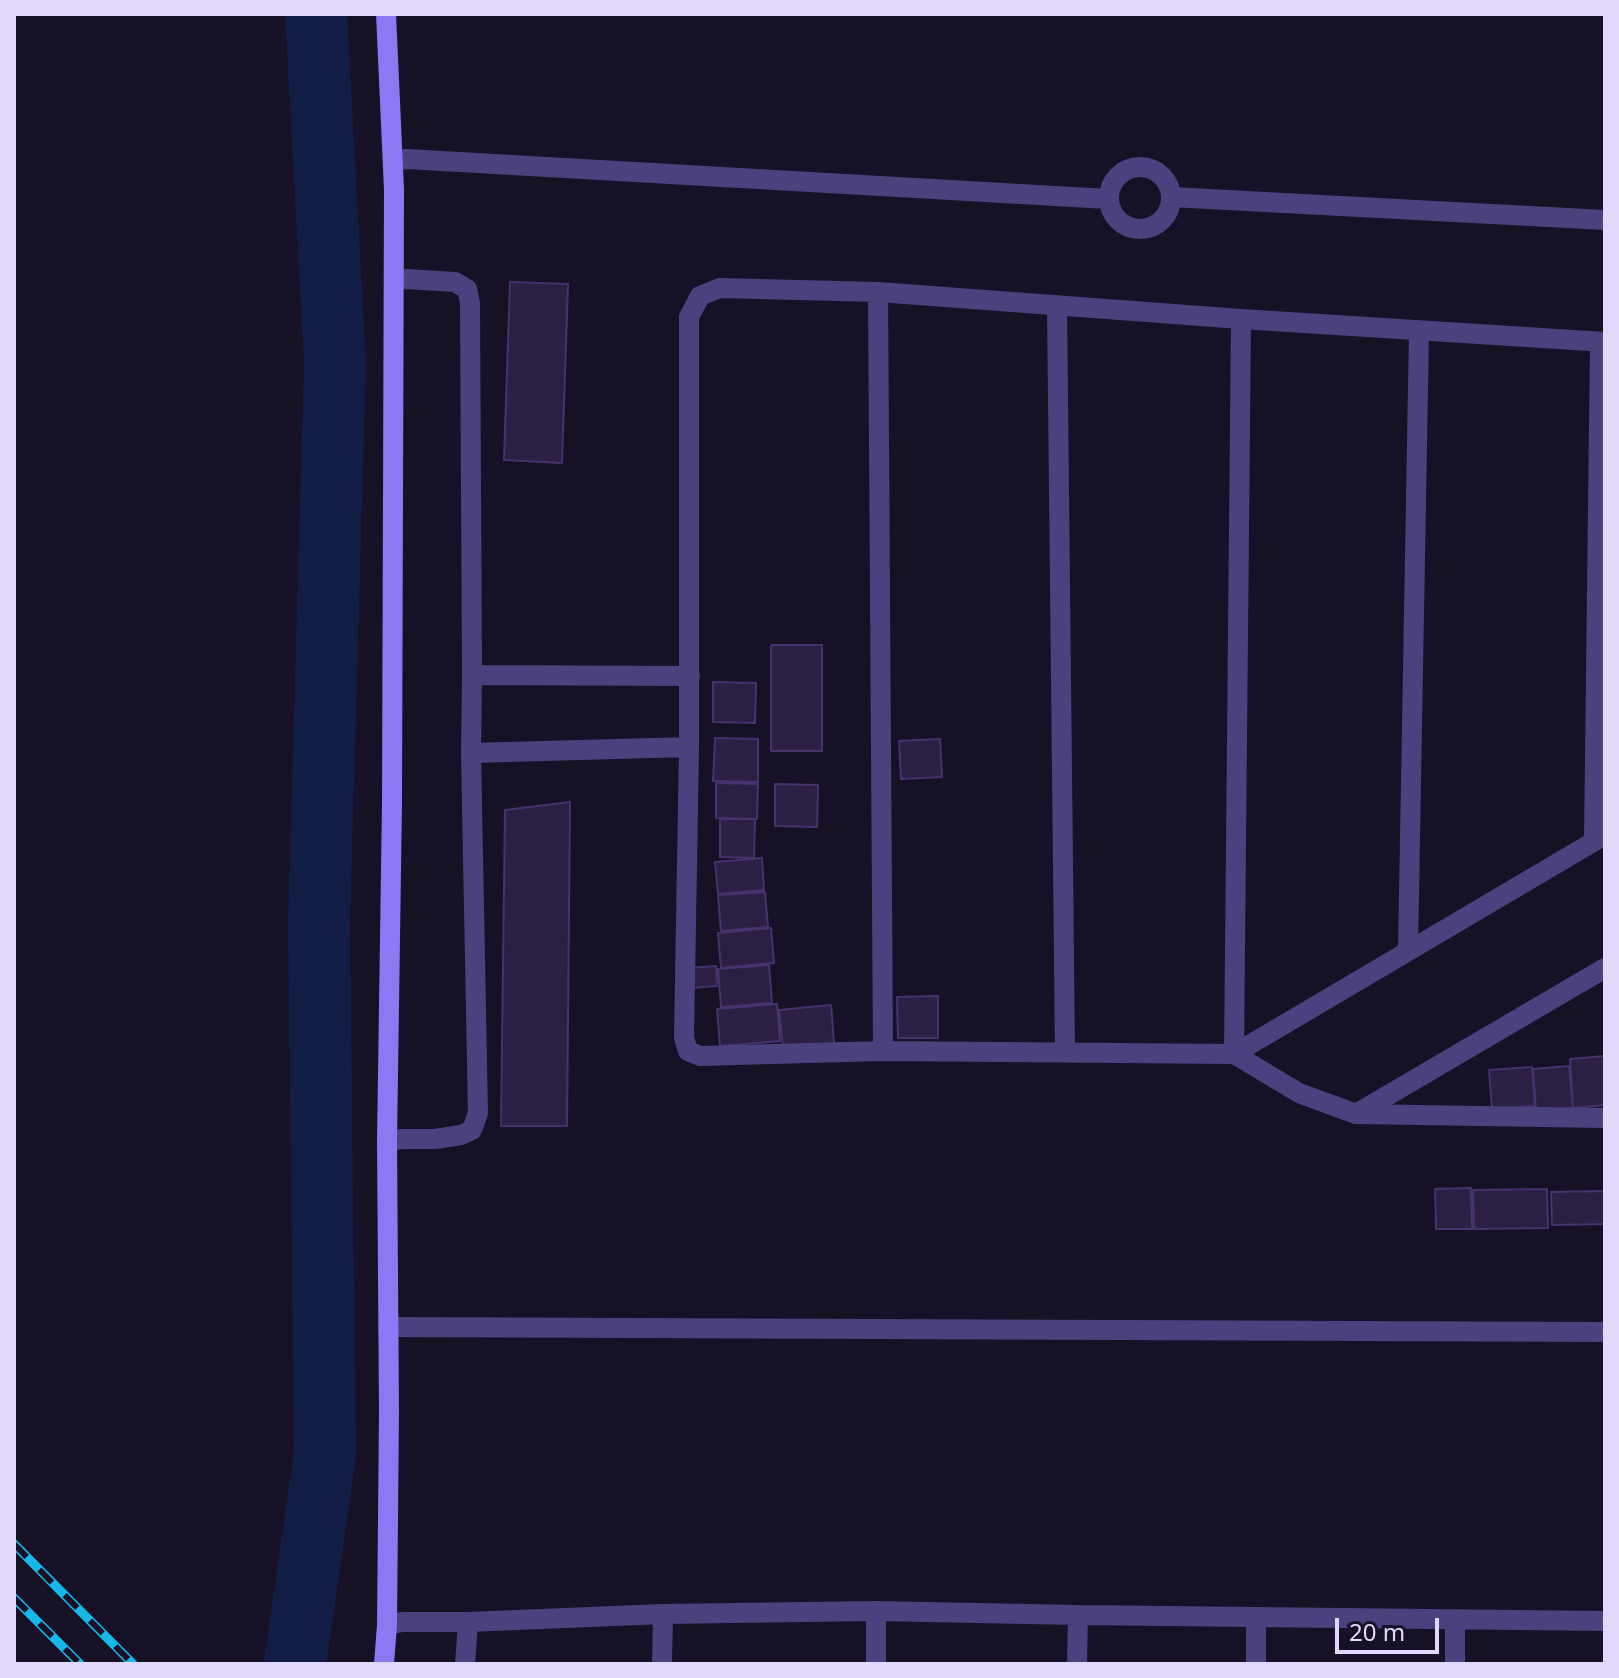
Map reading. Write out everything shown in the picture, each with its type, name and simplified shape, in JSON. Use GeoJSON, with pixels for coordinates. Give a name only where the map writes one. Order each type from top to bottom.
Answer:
{"type":"FeatureCollection","features":[{"type":"Feature","properties":{"kind":"street"},"geometry":{"type":"LineString","coordinates":[[384,1664],[395,1624],[388,1327],[394,1140],[392,802],[400,280],[400,160],[386,14]]}},
{"type":"Feature","properties":{"kind":"street"},"geometry":{"type":"LineString","coordinates":[[400,160],[1108,199]]}},
{"type":"Feature","properties":{"kind":"street"},"geometry":{"type":"LineString","coordinates":[[1138,166],[1161,174],[1171,197],[1163,220],[1153,227],[1140,230],[1118,221],[1110,211],[1108,199],[1110,187],[1117,176],[1126,169],[1138,166]]}},
{"type":"Feature","properties":{"kind":"street"},"geometry":{"type":"LineString","coordinates":[[1171,197],[1605,220]]}},
{"type":"Feature","properties":{"kind":"street"},"geometry":{"type":"LineString","coordinates":[[394,1140],[461,1135],[472,1130],[478,1113],[471,753],[470,303],[467,289],[455,282],[400,280]]}},
{"type":"Feature","properties":{"kind":"street"},"geometry":{"type":"LineString","coordinates":[[1234,1054],[1600,838],[1602,342],[878,292],[720,288],[700,296],[689,317],[690,676],[684,1038],[688,1051],[700,1056],[883,1051],[1234,1054],[1299,1093],[1356,1114],[1605,1118]]}},
{"type":"Feature","properties":{"kind":"street"},"geometry":{"type":"LineString","coordinates":[[878,292],[883,1051]]}},
{"type":"Feature","properties":{"kind":"street"},"geometry":{"type":"LineString","coordinates":[[1057,305],[1065,1052]]}},
{"type":"Feature","properties":{"kind":"street"},"geometry":{"type":"LineString","coordinates":[[1234,1054],[1241,319]]}},
{"type":"Feature","properties":{"kind":"street"},"geometry":{"type":"LineString","coordinates":[[1408,951],[1419,331]]}},
{"type":"Feature","properties":{"kind":"street"},"geometry":{"type":"LineString","coordinates":[[472,675],[690,676]]}},
{"type":"Feature","properties":{"kind":"street"},"geometry":{"type":"LineString","coordinates":[[471,753],[689,747]]}},
{"type":"Feature","properties":{"kind":"street"},"geometry":{"type":"LineString","coordinates":[[1356,1114],[1605,968]]}},
{"type":"Feature","properties":{"kind":"street"},"geometry":{"type":"LineString","coordinates":[[388,1327],[1605,1332]]}},
{"type":"Feature","properties":{"kind":"street"},"geometry":{"type":"LineString","coordinates":[[395,1624],[663,1614],[876,1611],[1605,1621]]}},
{"type":"Feature","properties":{"kind":"street"},"geometry":{"type":"LineString","coordinates":[[876,1611],[876,1664]]}},
{"type":"Feature","properties":{"kind":"street"},"geometry":{"type":"LineString","coordinates":[[662,1664],[663,1614]]}},
{"type":"Feature","properties":{"kind":"street"},"geometry":{"type":"LineString","coordinates":[[1077,1664],[1078,1615]]}},
{"type":"Feature","properties":{"kind":"street"},"geometry":{"type":"LineString","coordinates":[[1256,1618],[1256,1664]]}},
{"type":"Feature","properties":{"kind":"street"},"geometry":{"type":"LineString","coordinates":[[1455,1620],[1455,1664]]}},
{"type":"Feature","properties":{"kind":"street"},"geometry":{"type":"LineString","coordinates":[[465,1664],[468,1622]]}},
{"type":"Feature","properties":{"kind":"building"},"geometry":{"type":"Polygon","coordinates":[[[510,282],[568,284],[562,463],[504,460],[510,282]]]}},
{"type":"Feature","properties":{"kind":"building"},"geometry":{"type":"Polygon","coordinates":[[[771,645],[822,645],[822,751],[771,751],[771,645]]]}},
{"type":"Feature","properties":{"kind":"building"},"geometry":{"type":"Polygon","coordinates":[[[713,682],[756,683],[755,723],[713,722],[713,682]]]}},
{"type":"Feature","properties":{"kind":"building"},"geometry":{"type":"Polygon","coordinates":[[[715,738],[758,739],[758,782],[713,781],[715,738]]]}},
{"type":"Feature","properties":{"kind":"building"},"geometry":{"type":"Polygon","coordinates":[[[940,739],[942,777],[901,779],[899,741],[940,739]]]}},
{"type":"Feature","properties":{"kind":"building"},"geometry":{"type":"Polygon","coordinates":[[[716,783],[758,784],[757,819],[716,818],[716,783]]]}},
{"type":"Feature","properties":{"kind":"building"},"geometry":{"type":"Polygon","coordinates":[[[775,784],[818,785],[817,827],[775,826],[775,784]]]}},
{"type":"Feature","properties":{"kind":"building"},"geometry":{"type":"Polygon","coordinates":[[[570,802],[567,1126],[501,1126],[505,810],[570,802]]]}},
{"type":"Feature","properties":{"kind":"building"},"geometry":{"type":"Polygon","coordinates":[[[720,819],[755,819],[754,858],[720,857],[720,819]]]}},
{"type":"Feature","properties":{"kind":"building"},"geometry":{"type":"Polygon","coordinates":[[[762,858],[764,890],[718,894],[715,862],[762,858]]]}},
{"type":"Feature","properties":{"kind":"building"},"geometry":{"type":"Polygon","coordinates":[[[765,892],[768,927],[721,931],[718,895],[765,892]]]}},
{"type":"Feature","properties":{"kind":"building"},"geometry":{"type":"Polygon","coordinates":[[[771,928],[774,963],[721,968],[718,933],[771,928]]]}},
{"type":"Feature","properties":{"kind":"building"},"geometry":{"type":"Polygon","coordinates":[[[769,965],[772,1003],[721,1007],[718,969],[769,965]]]}},
{"type":"Feature","properties":{"kind":"building"},"geometry":{"type":"Polygon","coordinates":[[[716,966],[717,986],[690,988],[689,968],[716,966]]]}},
{"type":"Feature","properties":{"kind":"building"},"geometry":{"type":"Polygon","coordinates":[[[938,996],[938,1038],[898,1038],[897,997],[938,996]]]}},
{"type":"Feature","properties":{"kind":"building"},"geometry":{"type":"Polygon","coordinates":[[[777,1004],[780,1041],[720,1046],[717,1009],[777,1004]]]}},
{"type":"Feature","properties":{"kind":"building"},"geometry":{"type":"Polygon","coordinates":[[[831,1005],[834,1043],[783,1048],[779,1010],[831,1005]]]}},
{"type":"Feature","properties":{"kind":"building"},"geometry":{"type":"Polygon","coordinates":[[[1605,1056],[1605,1105],[1573,1108],[1570,1059],[1605,1056]]]}},
{"type":"Feature","properties":{"kind":"building"},"geometry":{"type":"Polygon","coordinates":[[[1569,1066],[1573,1108],[1536,1110],[1533,1069],[1569,1066]]]}},
{"type":"Feature","properties":{"kind":"building"},"geometry":{"type":"Polygon","coordinates":[[[1532,1067],[1535,1106],[1492,1109],[1489,1070],[1532,1067]]]}},
{"type":"Feature","properties":{"kind":"building"},"geometry":{"type":"Polygon","coordinates":[[[1471,1188],[1472,1229],[1436,1229],[1435,1189],[1471,1188]]]}},
{"type":"Feature","properties":{"kind":"building"},"geometry":{"type":"Polygon","coordinates":[[[1547,1189],[1548,1228],[1474,1229],[1473,1190],[1547,1189]]]}},
{"type":"Feature","properties":{"kind":"building"},"geometry":{"type":"Polygon","coordinates":[[[1605,1191],[1605,1224],[1552,1225],[1551,1192],[1605,1191]]]}},
{"type":"Feature","properties":{"kind":"waterway"},"geometry":{"type":"LineString","coordinates":[[295,1664],[325,1454],[319,923],[335,363],[316,14]]}},
{"type":"Feature","properties":{"kind":"railway"},"geometry":{"type":"LineString","coordinates":[[14,1544],[133,1664]]}},
{"type":"Feature","properties":{"kind":"railway"},"geometry":{"type":"LineString","coordinates":[[14,1598],[80,1664]]}}]}
